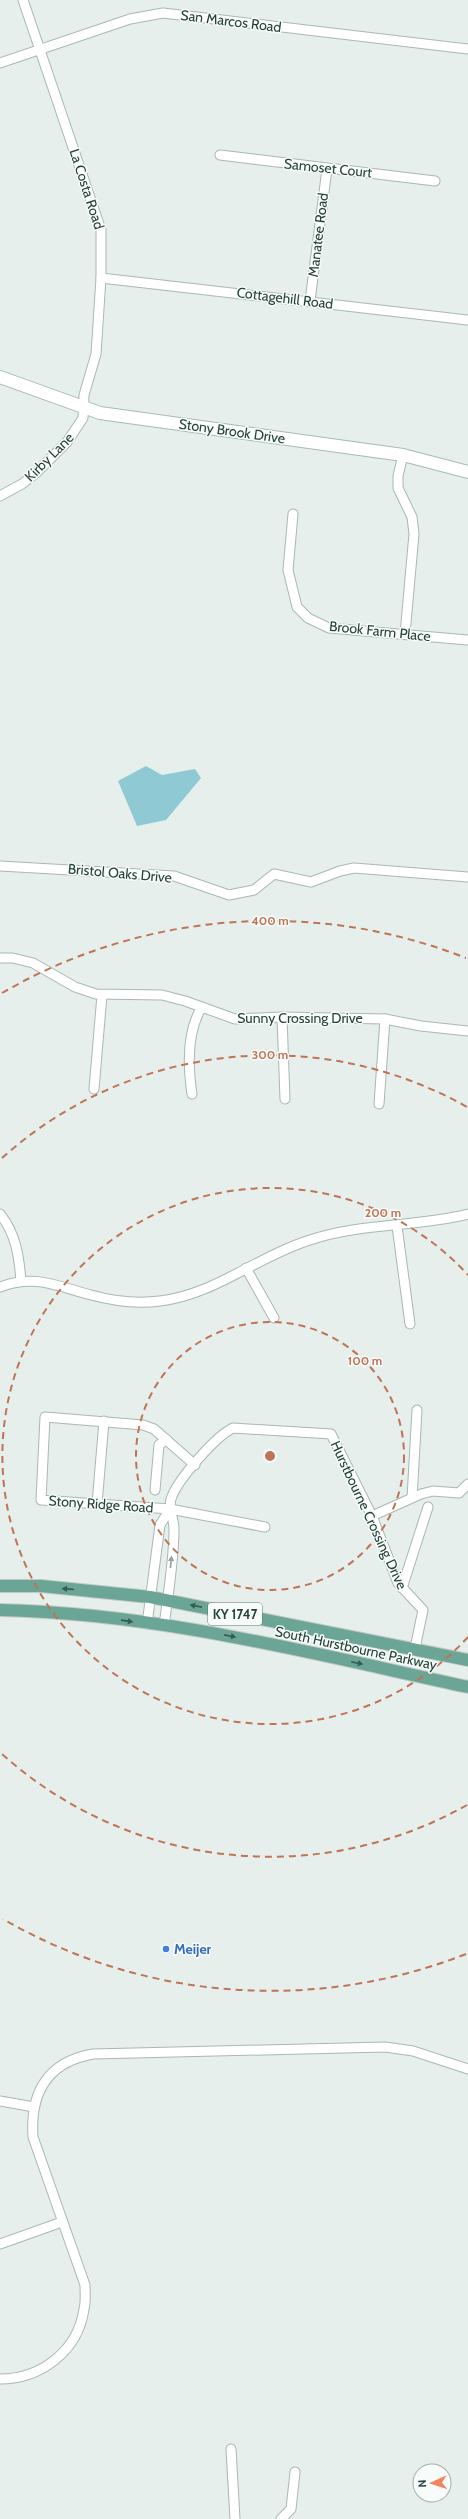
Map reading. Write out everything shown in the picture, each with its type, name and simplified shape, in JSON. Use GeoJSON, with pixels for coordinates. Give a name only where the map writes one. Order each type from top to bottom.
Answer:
{"type":"FeatureCollection","features":[{"type":"Feature","properties":{"kind":"main road","name":"South Hurstbourne Parkway"},"geometry":{"type":"LineString","coordinates":[[0,1586],[41,1586],[150,1597],[415,1648],[468,1660]]}},
{"type":"Feature","properties":{"kind":"main road","name":"South Hurstbourne Parkway"},"geometry":{"type":"LineString","coordinates":[[0,1610],[68,1614],[229,1636],[468,1687]]}},
{"type":"Feature","properties":{"kind":"street","name":"La Costa Road"},"geometry":{"type":"LineString","coordinates":[[23,0],[102,230],[102,278],[96,354],[84,395],[84,407]]}},
{"type":"Feature","properties":{"kind":"street","name":"San Marcos Road"},"geometry":{"type":"LineString","coordinates":[[0,64],[130,19],[163,13],[468,49]]}},
{"type":"Feature","properties":{"kind":"street","name":"Samoset Court"},"geometry":{"type":"LineString","coordinates":[[220,155],[327,169],[435,180]]}},
{"type":"Feature","properties":{"kind":"street","name":"Manatee Road"},"geometry":{"type":"LineString","coordinates":[[310,301],[327,169]]}},
{"type":"Feature","properties":{"kind":"street","name":"Cottagehill Road"},"geometry":{"type":"LineString","coordinates":[[102,278],[468,320]]}},
{"type":"Feature","properties":{"kind":"street","name":"Stony Brook Drive"},"geometry":{"type":"LineString","coordinates":[[0,377],[100,413],[403,455],[468,472]]}},
{"type":"Feature","properties":{"kind":"street","name":"Kirby Lane"},"geometry":{"type":"LineString","coordinates":[[0,496],[22,484],[61,449],[83,418],[84,407]]}},
{"type":"Feature","properties":{"kind":"street"},"geometry":{"type":"LineString","coordinates":[[403,455],[398,476],[398,488],[412,517],[414,534],[405,634]]}},
{"type":"Feature","properties":{"kind":"street","name":"Brook Farm Place"},"geometry":{"type":"LineString","coordinates":[[293,514],[288,570],[297,607],[308,618],[330,628],[468,640]]}},
{"type":"Feature","properties":{"kind":"street","name":"Bristol Oaks Drive"},"geometry":{"type":"LineString","coordinates":[[0,866],[174,876],[229,896],[254,890],[274,874],[311,882],[340,871],[354,868],[468,877]]}},
{"type":"Feature","properties":{"kind":"street","name":"Sunny Crossing Drive"},"geometry":{"type":"LineString","coordinates":[[0,958],[13,958],[33,963],[75,986],[102,995],[145,993],[162,995],[235,1019],[282,1017],[385,1019],[421,1026],[468,1031]]}},
{"type":"Feature","properties":{"kind":"street"},"geometry":{"type":"LineString","coordinates":[[94,1089],[102,995]]}},
{"type":"Feature","properties":{"kind":"street"},"geometry":{"type":"LineString","coordinates":[[192,1094],[189,1058],[191,1038],[202,1008]]}},
{"type":"Feature","properties":{"kind":"street"},"geometry":{"type":"LineString","coordinates":[[282,1017],[285,1099]]}},
{"type":"Feature","properties":{"kind":"street"},"geometry":{"type":"LineString","coordinates":[[379,1104],[385,1019]]}},
{"type":"Feature","properties":{"kind":"street"},"geometry":{"type":"LineString","coordinates":[[0,1214],[7,1223],[17,1249],[21,1281]]}},
{"type":"Feature","properties":{"kind":"street"},"geometry":{"type":"LineString","coordinates":[[0,1287],[21,1281],[56,1284],[90,1295],[115,1300],[157,1301],[198,1291],[281,1250],[316,1238],[347,1230],[397,1226],[468,1214]]}},
{"type":"Feature","properties":{"kind":"street"},"geometry":{"type":"LineString","coordinates":[[397,1226],[410,1324]]}},
{"type":"Feature","properties":{"kind":"street"},"geometry":{"type":"LineString","coordinates":[[246,1268],[274,1318]]}},
{"type":"Feature","properties":{"kind":"street"},"geometry":{"type":"LineString","coordinates":[[412,1498],[417,1410]]}},
{"type":"Feature","properties":{"kind":"street","name":"Stony Ridge Road"},"geometry":{"type":"LineString","coordinates":[[195,1465],[154,1429],[143,1425],[45,1417],[41,1500],[170,1509],[265,1527]]}},
{"type":"Feature","properties":{"kind":"street"},"geometry":{"type":"LineString","coordinates":[[97,1504],[104,1421]]}},
{"type":"Feature","properties":{"kind":"street","name":"Hurstbourne Crossing Drive"},"geometry":{"type":"LineString","coordinates":[[164,1626],[174,1527],[170,1509],[171,1498],[180,1482],[226,1431],[233,1428],[331,1434],[372,1516],[402,1588],[423,1610],[415,1648]]}},
{"type":"Feature","properties":{"kind":"street"},"geometry":{"type":"LineString","coordinates":[[155,1490],[159,1444],[166,1439]]}},
{"type":"Feature","properties":{"kind":"street"},"geometry":{"type":"LineString","coordinates":[[372,1516],[412,1498],[433,1491],[459,1492],[468,1484]]}},
{"type":"Feature","properties":{"kind":"street"},"geometry":{"type":"LineString","coordinates":[[402,1588],[428,1507]]}},
{"type":"Feature","properties":{"kind":"street","name":"Hurstbourne Crossing Drive"},"geometry":{"type":"LineString","coordinates":[[147,1624],[160,1525],[170,1509]]}},
{"type":"Feature","properties":{"kind":"street"},"geometry":{"type":"LineString","coordinates":[[0,2379],[27,2376],[47,2366],[62,2354],[75,2337],[84,2310],[85,2285],[33,2137],[32,2114],[38,2093],[53,2071],[76,2057],[93,2054],[385,2047],[413,2051],[468,2069]]}},
{"type":"Feature","properties":{"kind":"street"},"geometry":{"type":"LineString","coordinates":[[0,2101],[34,2107]]}},
{"type":"Feature","properties":{"kind":"street"},"geometry":{"type":"LineString","coordinates":[[0,2244],[62,2222]]}},
{"type":"Feature","properties":{"kind":"street"},"geometry":{"type":"LineString","coordinates":[[231,2449],[235,2519]]}},
{"type":"Feature","properties":{"kind":"street"},"geometry":{"type":"LineString","coordinates":[[281,2519],[291,2509],[295,2472]]}},
{"type":"Feature","properties":{"kind":"water"},"geometry":{"type":"Polygon","coordinates":[[[146,766],[162,775],[195,769],[201,778],[166,820],[137,826],[118,781],[146,766]]]}},
{"type":"Feature","properties":{"kind":"place","name":"Meijer"},"geometry":{"type":"Point","coordinates":[166,1949]}}]}
